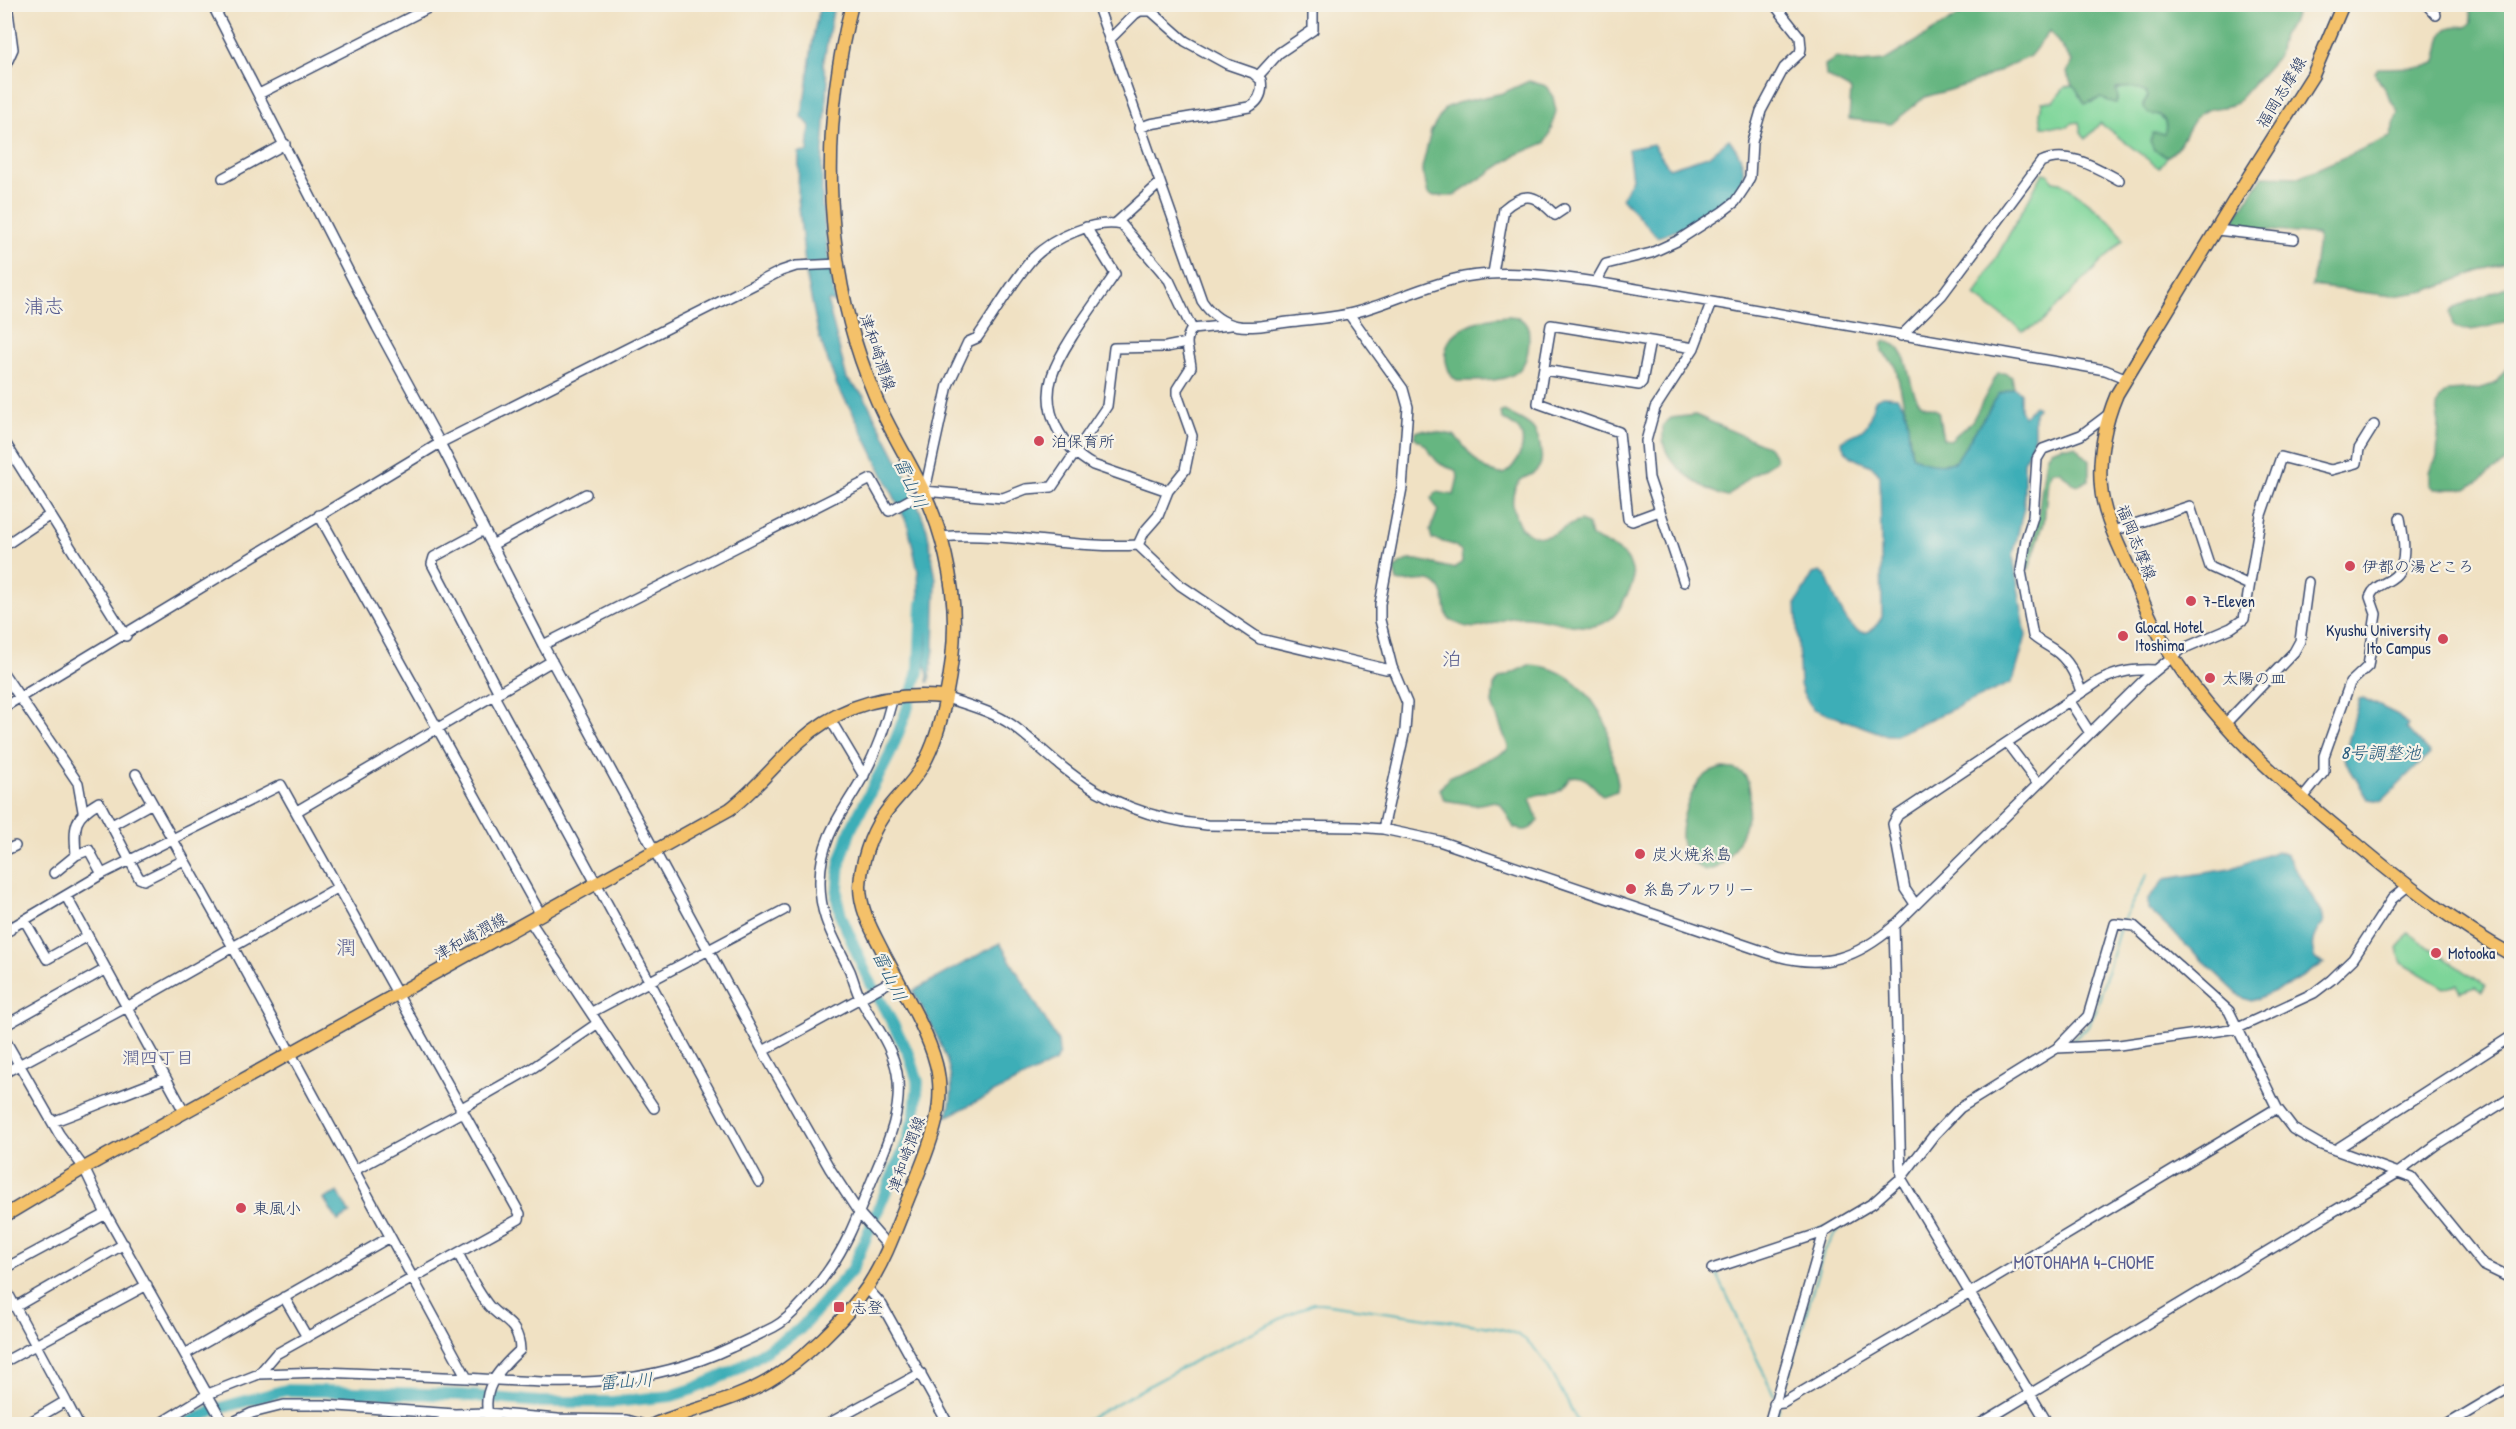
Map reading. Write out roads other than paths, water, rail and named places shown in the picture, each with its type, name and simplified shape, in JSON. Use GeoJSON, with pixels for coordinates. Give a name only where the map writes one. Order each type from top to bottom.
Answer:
{"type":"FeatureCollection","features":[{"type":"Feature","properties":{"kind":"main road","name":"津和崎潤線"},"geometry":{"type":"LineString","coordinates":[[655,1425],[729,1398],[769,1380],[807,1352],[867,1288],[888,1246],[935,1129],[939,1096],[936,1065],[931,1049],[870,926],[862,904],[860,882],[869,845],[882,817],[909,786],[933,745],[942,716],[952,653],[953,602],[940,537],[922,492],[884,417],[862,365],[837,264],[830,196],[831,160],[839,70],[852,4]]}},
{"type":"Feature","properties":{"kind":"main road","name":"福岡志摩線"},"geometry":{"type":"LineString","coordinates":[[2343,4],[2313,75],[2125,378],[2109,414],[2103,445],[2101,487],[2104,506],[2144,603],[2172,655],[2225,724],[2253,754],[2302,799],[2409,885],[2455,919],[2511,955]]}},
{"type":"Feature","properties":{"kind":"main road","name":"津和崎潤線"},"geometry":{"type":"LineString","coordinates":[[4,1216],[84,1168],[712,819],[744,798],[800,741],[830,719],[855,706],[896,697],[944,697]]}},
{"type":"Feature","properties":{"kind":"street"},"geometry":{"type":"LineString","coordinates":[[4,69],[13,49],[7,4]]}},
{"type":"Feature","properties":{"kind":"street"},"geometry":{"type":"LineString","coordinates":[[212,4],[377,327],[441,443],[543,645],[763,1051],[830,1169],[859,1213],[888,1246]]}},
{"type":"Feature","properties":{"kind":"street"},"geometry":{"type":"LineString","coordinates":[[259,94],[436,4]]}},
{"type":"Feature","properties":{"kind":"street"},"geometry":{"type":"LineString","coordinates":[[1097,4],[1202,301],[1209,312],[1231,325]]}},
{"type":"Feature","properties":{"kind":"street"},"geometry":{"type":"LineString","coordinates":[[1258,76],[1279,53],[1313,30],[1312,4]]}},
{"type":"Feature","properties":{"kind":"street"},"geometry":{"type":"LineString","coordinates":[[1596,282],[1606,264],[1651,253],[1677,241],[1712,220],[1735,202],[1741,194],[1750,177],[1752,142],[1766,100],[1784,68],[1800,53],[1801,48],[1800,37],[1774,4]]}},
{"type":"Feature","properties":{"kind":"street"},"geometry":{"type":"LineString","coordinates":[[2426,4],[2436,15]]}},
{"type":"Feature","properties":{"kind":"street"},"geometry":{"type":"LineString","coordinates":[[1109,40],[1135,14],[1140,11],[1151,12],[1185,41],[1227,64],[1258,76],[1262,84],[1258,101],[1249,107],[1150,124],[1139,128]]}},
{"type":"Feature","properties":{"kind":"street"},"geometry":{"type":"LineString","coordinates":[[224,178],[285,144]]}},
{"type":"Feature","properties":{"kind":"street"},"geometry":{"type":"LineString","coordinates":[[1901,336],[1942,294],[2041,162],[2057,156],[2091,165],[2119,180]]}},
{"type":"Feature","properties":{"kind":"street"},"geometry":{"type":"LineString","coordinates":[[1115,224],[1159,184]]}},
{"type":"Feature","properties":{"kind":"street"},"geometry":{"type":"LineString","coordinates":[[1493,273],[1504,209],[1521,198],[1529,197],[1543,201],[1555,215],[1564,209]]}},
{"type":"Feature","properties":{"kind":"street"},"geometry":{"type":"LineString","coordinates":[[922,492],[948,385],[968,342],[977,338],[1033,259],[1072,232],[1086,227],[1115,224],[1125,229],[1166,276],[1192,329]]}},
{"type":"Feature","properties":{"kind":"street"},"geometry":{"type":"LineString","coordinates":[[1086,227],[1115,274],[1060,359],[1052,377],[1050,407],[1055,424],[1061,438],[1075,453],[1093,465],[1168,490]]}},
{"type":"Feature","properties":{"kind":"street"},"geometry":{"type":"LineString","coordinates":[[2217,230],[2294,239]]}},
{"type":"Feature","properties":{"kind":"street"},"geometry":{"type":"LineString","coordinates":[[4,707],[126,636],[319,515],[441,443],[781,271],[796,266],[800,268],[837,264]]}},
{"type":"Feature","properties":{"kind":"street"},"geometry":{"type":"LineString","coordinates":[[1192,329],[1231,325],[1250,327],[1349,314],[1448,281],[1493,273],[1532,274],[1596,282],[2105,370],[2125,378]]}},
{"type":"Feature","properties":{"kind":"street"},"geometry":{"type":"LineString","coordinates":[[1684,582],[1659,511],[1647,463],[1649,426],[1655,408],[1694,348],[1711,303]]}},
{"type":"Feature","properties":{"kind":"street"},"geometry":{"type":"LineString","coordinates":[[1349,314],[1403,389],[1408,407],[1402,488],[1380,604],[1380,620],[1392,667],[1403,691],[1406,710],[1405,730],[1383,829]]}},
{"type":"Feature","properties":{"kind":"street"},"geometry":{"type":"LineString","coordinates":[[1659,511],[1629,521],[1620,433],[1538,403],[1551,325],[1694,348]]}},
{"type":"Feature","properties":{"kind":"street"},"geometry":{"type":"LineString","coordinates":[[1138,545],[1144,531],[1158,516],[1168,490],[1185,470],[1192,440],[1177,389],[1191,367],[1186,343],[1192,329]]}},
{"type":"Feature","properties":{"kind":"street"},"geometry":{"type":"LineString","coordinates":[[1544,370],[1639,385],[1642,382],[1650,341]]}},
{"type":"Feature","properties":{"kind":"street"},"geometry":{"type":"LineString","coordinates":[[543,645],[871,479],[889,510],[922,492],[1003,498],[1026,489],[1052,488],[1107,406],[1114,348],[1166,347],[1186,343]]}},
{"type":"Feature","properties":{"kind":"street"},"geometry":{"type":"LineString","coordinates":[[2081,692],[2067,662],[2053,649],[2033,636],[2021,571],[2022,556],[2033,517],[2037,459],[2043,449],[2081,435],[2109,414]]}},
{"type":"Feature","properties":{"kind":"street"},"geometry":{"type":"LineString","coordinates":[[944,697],[990,713],[1011,725],[1087,786],[1146,814],[1184,823],[1207,825],[1383,829],[1461,847],[1790,960],[1818,962],[1851,955],[1878,940],[2172,655],[2231,628],[2244,619],[2260,515],[2281,457],[2331,470],[2357,463],[2359,449],[2374,424]]}},
{"type":"Feature","properties":{"kind":"street"},"geometry":{"type":"LineString","coordinates":[[5,441],[126,636]]}},
{"type":"Feature","properties":{"kind":"street"},"geometry":{"type":"LineString","coordinates":[[492,545],[586,494]]}},
{"type":"Feature","properties":{"kind":"street"},"geometry":{"type":"LineString","coordinates":[[2113,531],[2190,506],[2210,567],[2249,585]]}},
{"type":"Feature","properties":{"kind":"street"},"geometry":{"type":"LineString","coordinates":[[4,546],[50,515]]}},
{"type":"Feature","properties":{"kind":"street"},"geometry":{"type":"LineString","coordinates":[[319,515],[438,728],[536,918],[598,1023],[654,1108]]}},
{"type":"Feature","properties":{"kind":"street"},"geometry":{"type":"LineString","coordinates":[[2302,799],[2324,772],[2324,756],[2350,683],[2368,666],[2376,615],[2370,597],[2375,587],[2395,576],[2399,570],[2403,550],[2400,518]]}},
{"type":"Feature","properties":{"kind":"street"},"geometry":{"type":"LineString","coordinates":[[484,530],[434,557],[432,564],[496,694],[759,1182]]}},
{"type":"Feature","properties":{"kind":"street"},"geometry":{"type":"LineString","coordinates":[[940,537],[1037,539],[1113,547],[1138,545],[1180,585],[1260,639],[1386,669],[1392,667]]}},
{"type":"Feature","properties":{"kind":"street"},"geometry":{"type":"LineString","coordinates":[[2225,724],[2294,652],[2300,642],[2308,582]]}},
{"type":"Feature","properties":{"kind":"street"},"geometry":{"type":"LineString","coordinates":[[297,811],[552,661]]}},
{"type":"Feature","properties":{"kind":"street"},"geometry":{"type":"LineString","coordinates":[[1915,904],[1905,889],[1893,824],[1895,818],[2081,692],[2117,672],[2156,670]]}},
{"type":"Feature","properties":{"kind":"street"},"geometry":{"type":"LineString","coordinates":[[4,674],[78,783],[83,811]]}},
{"type":"Feature","properties":{"kind":"street"},"geometry":{"type":"LineString","coordinates":[[159,1425],[208,1394],[260,1374],[324,1372],[565,1383],[612,1381],[649,1376],[715,1355],[774,1327],[786,1317],[829,1269],[845,1244],[891,1134],[899,1101],[897,1073],[891,1050],[860,998],[826,924],[821,901],[820,878],[831,829],[864,776],[883,735],[896,697]]}},
{"type":"Feature","properties":{"kind":"street"},"geometry":{"type":"LineString","coordinates":[[2069,700],[2090,733]]}},
{"type":"Feature","properties":{"kind":"street"},"geometry":{"type":"LineString","coordinates":[[830,719],[864,776]]}},
{"type":"Feature","properties":{"kind":"street"},"geometry":{"type":"LineString","coordinates":[[2007,742],[2038,784]]}},
{"type":"Feature","properties":{"kind":"street"},"geometry":{"type":"LineString","coordinates":[[136,774],[233,947],[467,1378]]}},
{"type":"Feature","properties":{"kind":"street"},"geometry":{"type":"LineString","coordinates":[[4,918],[7,931],[102,874],[278,784],[281,785],[297,811],[298,818],[520,1214],[519,1219],[276,1354],[260,1374]]}},
{"type":"Feature","properties":{"kind":"street"},"geometry":{"type":"LineString","coordinates":[[76,855],[74,830],[83,811],[99,802],[139,878],[144,880],[184,860]]}},
{"type":"Feature","properties":{"kind":"street"},"geometry":{"type":"LineString","coordinates":[[112,825],[152,803]]}},
{"type":"Feature","properties":{"kind":"street"},"geometry":{"type":"LineString","coordinates":[[4,851],[15,846]]}},
{"type":"Feature","properties":{"kind":"street"},"geometry":{"type":"LineString","coordinates":[[54,873],[76,855],[89,849],[102,874]]}},
{"type":"Feature","properties":{"kind":"street"},"geometry":{"type":"LineString","coordinates":[[2057,1048],[2119,1045],[2238,1028],[2314,993],[2353,959],[2392,899],[2409,885]]}},
{"type":"Feature","properties":{"kind":"street"},"geometry":{"type":"LineString","coordinates":[[4,1073],[127,1007],[337,888]]}},
{"type":"Feature","properties":{"kind":"street"},"geometry":{"type":"LineString","coordinates":[[66,896],[185,1113]]}},
{"type":"Feature","properties":{"kind":"street"},"geometry":{"type":"LineString","coordinates":[[592,1012],[784,910]]}},
{"type":"Feature","properties":{"kind":"street"},"geometry":{"type":"LineString","coordinates":[[25,921],[47,959],[88,936]]}},
{"type":"Feature","properties":{"kind":"street"},"geometry":{"type":"LineString","coordinates":[[1714,1268],[1824,1232],[1873,1203],[1903,1181],[1934,1135],[1960,1108],[2057,1048],[2088,1016],[2115,924],[2134,926],[2229,1011],[2277,1107],[2293,1129],[2319,1144],[2412,1178],[2483,1265],[2511,1279]]}},
{"type":"Feature","properties":{"kind":"street"},"geometry":{"type":"LineString","coordinates":[[1894,925],[1903,1181],[2048,1425]]}},
{"type":"Feature","properties":{"kind":"street"},"geometry":{"type":"LineString","coordinates":[[4,1026],[106,969]]}},
{"type":"Feature","properties":{"kind":"street"},"geometry":{"type":"LineString","coordinates":[[763,1051],[897,978]]}},
{"type":"Feature","properties":{"kind":"street"},"geometry":{"type":"LineString","coordinates":[[355,1170],[534,1067],[598,1023]]}},
{"type":"Feature","properties":{"kind":"street"},"geometry":{"type":"LineString","coordinates":[[2336,1150],[2511,1036]]}},
{"type":"Feature","properties":{"kind":"street"},"geometry":{"type":"LineString","coordinates":[[4,1038],[52,1122],[84,1168],[106,1214],[226,1425],[252,1413],[284,1405],[323,1405],[455,1414],[487,1411],[558,1419],[627,1420],[641,1425]]}},
{"type":"Feature","properties":{"kind":"street"},"geometry":{"type":"LineString","coordinates":[[52,1122],[102,1104],[110,1097],[166,1078]]}},
{"type":"Feature","properties":{"kind":"street"},"geometry":{"type":"LineString","coordinates":[[1980,1425],[2398,1172],[2511,1096]]}},
{"type":"Feature","properties":{"kind":"street"},"geometry":{"type":"LineString","coordinates":[[1778,1403],[1970,1293],[2277,1107]]}},
{"type":"Feature","properties":{"kind":"street"},"geometry":{"type":"LineString","coordinates":[[4,1269],[106,1214]]}},
{"type":"Feature","properties":{"kind":"street"},"geometry":{"type":"LineString","coordinates":[[1769,1425],[1778,1403],[1824,1232]]}},
{"type":"Feature","properties":{"kind":"street"},"geometry":{"type":"LineString","coordinates":[[185,1354],[390,1237]]}},
{"type":"Feature","properties":{"kind":"street"},"geometry":{"type":"LineString","coordinates":[[15,1307],[124,1244]]}},
{"type":"Feature","properties":{"kind":"street"},"geometry":{"type":"LineString","coordinates":[[458,1253],[472,1282],[490,1307],[508,1320],[519,1340],[520,1350],[492,1381],[487,1411],[491,1425]]}},
{"type":"Feature","properties":{"kind":"street"},"geometry":{"type":"LineString","coordinates":[[4,1362],[147,1285]]}},
{"type":"Feature","properties":{"kind":"street"},"geometry":{"type":"LineString","coordinates":[[4,1286],[78,1425]]}},
{"type":"Feature","properties":{"kind":"street"},"geometry":{"type":"LineString","coordinates":[[867,1288],[882,1305],[948,1425]]}},
{"type":"Feature","properties":{"kind":"street"},"geometry":{"type":"LineString","coordinates":[[284,1297],[307,1337]]}},
{"type":"Feature","properties":{"kind":"street"},"geometry":{"type":"LineString","coordinates":[[828,1425],[921,1373]]}},
{"type":"Feature","properties":{"kind":"street"},"geometry":{"type":"LineString","coordinates":[[2448,1425],[2511,1386]]}},
{"type":"Feature","properties":{"kind":"street"},"geometry":{"type":"LineString","coordinates":[[27,1425],[66,1401]]}},
{"type":"Feature","properties":{"kind":"street"},"geometry":{"type":"LineString","coordinates":[[436,1425],[455,1414]]}},
{"type":"Feature","properties":{"kind":"water"},"geometry":{"type":"Polygon","coordinates":[[[820,5],[834,5],[823,65],[828,80],[822,204],[835,303],[829,300],[828,304],[847,379],[864,396],[910,484],[927,529],[936,579],[934,649],[929,682],[927,682],[925,663],[927,636],[920,612],[918,571],[908,525],[853,413],[837,386],[819,336],[806,274],[798,198],[799,153],[808,152],[810,126],[802,117],[820,5]]]}},
{"type":"Feature","properties":{"kind":"water"},"geometry":{"type":"Polygon","coordinates":[[[1729,139],[1741,159],[1743,175],[1739,188],[1730,201],[1701,220],[1657,237],[1622,198],[1632,178],[1628,149],[1653,144],[1669,168],[1708,156],[1729,139]]]}},
{"type":"Feature","properties":{"kind":"water"},"geometry":{"type":"Polygon","coordinates":[[[2014,388],[2020,392],[2020,409],[2024,417],[2034,406],[2037,408],[2034,413],[2034,437],[2024,462],[2024,507],[2013,556],[2026,636],[2011,683],[1895,735],[1886,735],[1813,709],[1803,694],[1800,684],[1796,603],[1813,574],[1820,572],[1826,576],[1841,610],[1855,629],[1864,633],[1872,629],[1882,617],[1880,476],[1877,470],[1849,455],[1841,441],[1865,427],[1876,399],[1883,396],[1897,397],[1907,417],[1912,455],[1927,462],[1951,463],[1956,461],[1999,394],[2014,388]]]}},
{"type":"Feature","properties":{"kind":"water","name":"8号調整池"},"geometry":{"type":"Polygon","coordinates":[[[2363,698],[2396,714],[2408,725],[2406,728],[2430,754],[2382,801],[2368,799],[2344,759],[2359,699],[2363,698]]]}},
{"type":"Feature","properties":{"kind":"water"},"geometry":{"type":"Polygon","coordinates":[[[2277,851],[2287,855],[2322,913],[2324,922],[2315,935],[2312,948],[2315,959],[2324,963],[2287,986],[2251,1001],[2241,997],[2148,909],[2148,899],[2165,879],[2230,869],[2277,851]]]}},
{"type":"Feature","properties":{"kind":"water"},"geometry":{"type":"Polygon","coordinates":[[[1000,943],[1058,1041],[1059,1053],[1055,1062],[946,1117],[951,1101],[952,1085],[949,1068],[937,1036],[913,991],[1000,943]]]}},
{"type":"Feature","properties":{"kind":"water"},"geometry":{"type":"Polygon","coordinates":[[[338,1192],[350,1214],[338,1221],[324,1199],[338,1192]]]}},
{"type":"Feature","properties":{"kind":"waterway"},"geometry":{"type":"LineString","coordinates":[[4,40],[4,49]]}},
{"type":"Feature","properties":{"kind":"waterway","name":"雷山川"},"geometry":{"type":"LineString","coordinates":[[186,1424],[213,1410],[286,1390],[460,1395],[539,1402],[613,1402],[671,1396],[734,1371],[800,1329],[852,1270],[908,1140],[915,1114],[918,1082],[909,1054],[867,976],[841,916],[837,899],[840,862],[851,829],[890,754],[906,713],[919,668],[922,604]]}},
{"type":"Feature","properties":{"kind":"waterway"},"geometry":{"type":"LineString","coordinates":[[2122,922],[2148,874]]}},
{"type":"Feature","properties":{"kind":"waterway"},"geometry":{"type":"LineString","coordinates":[[2070,1043],[2087,1027],[2096,1011],[2120,927]]}},
{"type":"Feature","properties":{"kind":"waterway"},"geometry":{"type":"LineString","coordinates":[[1907,1177],[1953,1122],[1974,1105]]}},
{"type":"Feature","properties":{"kind":"waterway"},"geometry":{"type":"LineString","coordinates":[[1782,1399],[1824,1250],[1839,1229],[1888,1198],[1902,1184]]}},
{"type":"Feature","properties":{"kind":"waterway"},"geometry":{"type":"LineString","coordinates":[[1812,1231],[1824,1227]]}},
{"type":"Feature","properties":{"kind":"waterway"},"geometry":{"type":"LineString","coordinates":[[1715,1270],[1774,1395]]}},
{"type":"Feature","properties":{"kind":"waterway"},"geometry":{"type":"LineString","coordinates":[[1079,1424],[1196,1360],[1313,1303],[1497,1328],[1517,1335],[1531,1345],[1547,1365],[1579,1424]]}},
{"type":"Feature","properties":{"kind":"waterway"},"geometry":{"type":"LineString","coordinates":[[1774,1424],[1779,1407]]}},
{"type":"Feature","properties":{"kind":"place","name":"泊保育所"},"geometry":{"type":"Point","coordinates":[1039,441]}},
{"type":"Feature","properties":{"kind":"place","name":"伊都の湯どころ"},"geometry":{"type":"Point","coordinates":[2350,566]}},
{"type":"Feature","properties":{"kind":"place","name":"7-Eleven"},"geometry":{"type":"Point","coordinates":[2191,601]}},
{"type":"Feature","properties":{"kind":"place","name":"Glocal Hotel Itoshima"},"geometry":{"type":"Point","coordinates":[2123,636]}},
{"type":"Feature","properties":{"kind":"place","name":"Kyushu University Ito Campus"},"geometry":{"type":"Point","coordinates":[2443,639]}},
{"type":"Feature","properties":{"kind":"place","name":"太陽の皿"},"geometry":{"type":"Point","coordinates":[2210,678]}},
{"type":"Feature","properties":{"kind":"place","name":"炭火焼糸島"},"geometry":{"type":"Point","coordinates":[1640,854]}},
{"type":"Feature","properties":{"kind":"place","name":"糸島ブルワリー"},"geometry":{"type":"Point","coordinates":[1631,889]}},
{"type":"Feature","properties":{"kind":"place","name":"Motooka"},"geometry":{"type":"Point","coordinates":[2436,953]}},
{"type":"Feature","properties":{"kind":"place","name":"東風小"},"geometry":{"type":"Point","coordinates":[241,1208]}},
{"type":"Feature","properties":{"kind":"place","name":"志登"},"geometry":{"type":"Point","coordinates":[839,1307]}},
{"type":"Feature","properties":{"kind":"district","name":"浦志"},"geometry":{"type":"Point","coordinates":[44,305]}},
{"type":"Feature","properties":{"kind":"district","name":"泊"},"geometry":{"type":"Point","coordinates":[1452,658]}},
{"type":"Feature","properties":{"kind":"district","name":"潤"},"geometry":{"type":"Point","coordinates":[346,946]}},
{"type":"Feature","properties":{"kind":"district","name":"潤四丁目"},"geometry":{"type":"Point","coordinates":[158,1057]}},
{"type":"Feature","properties":{"kind":"district","name":"MOTOHAMA 4-CHOME"},"geometry":{"type":"Point","coordinates":[2084,1262]}}]}
